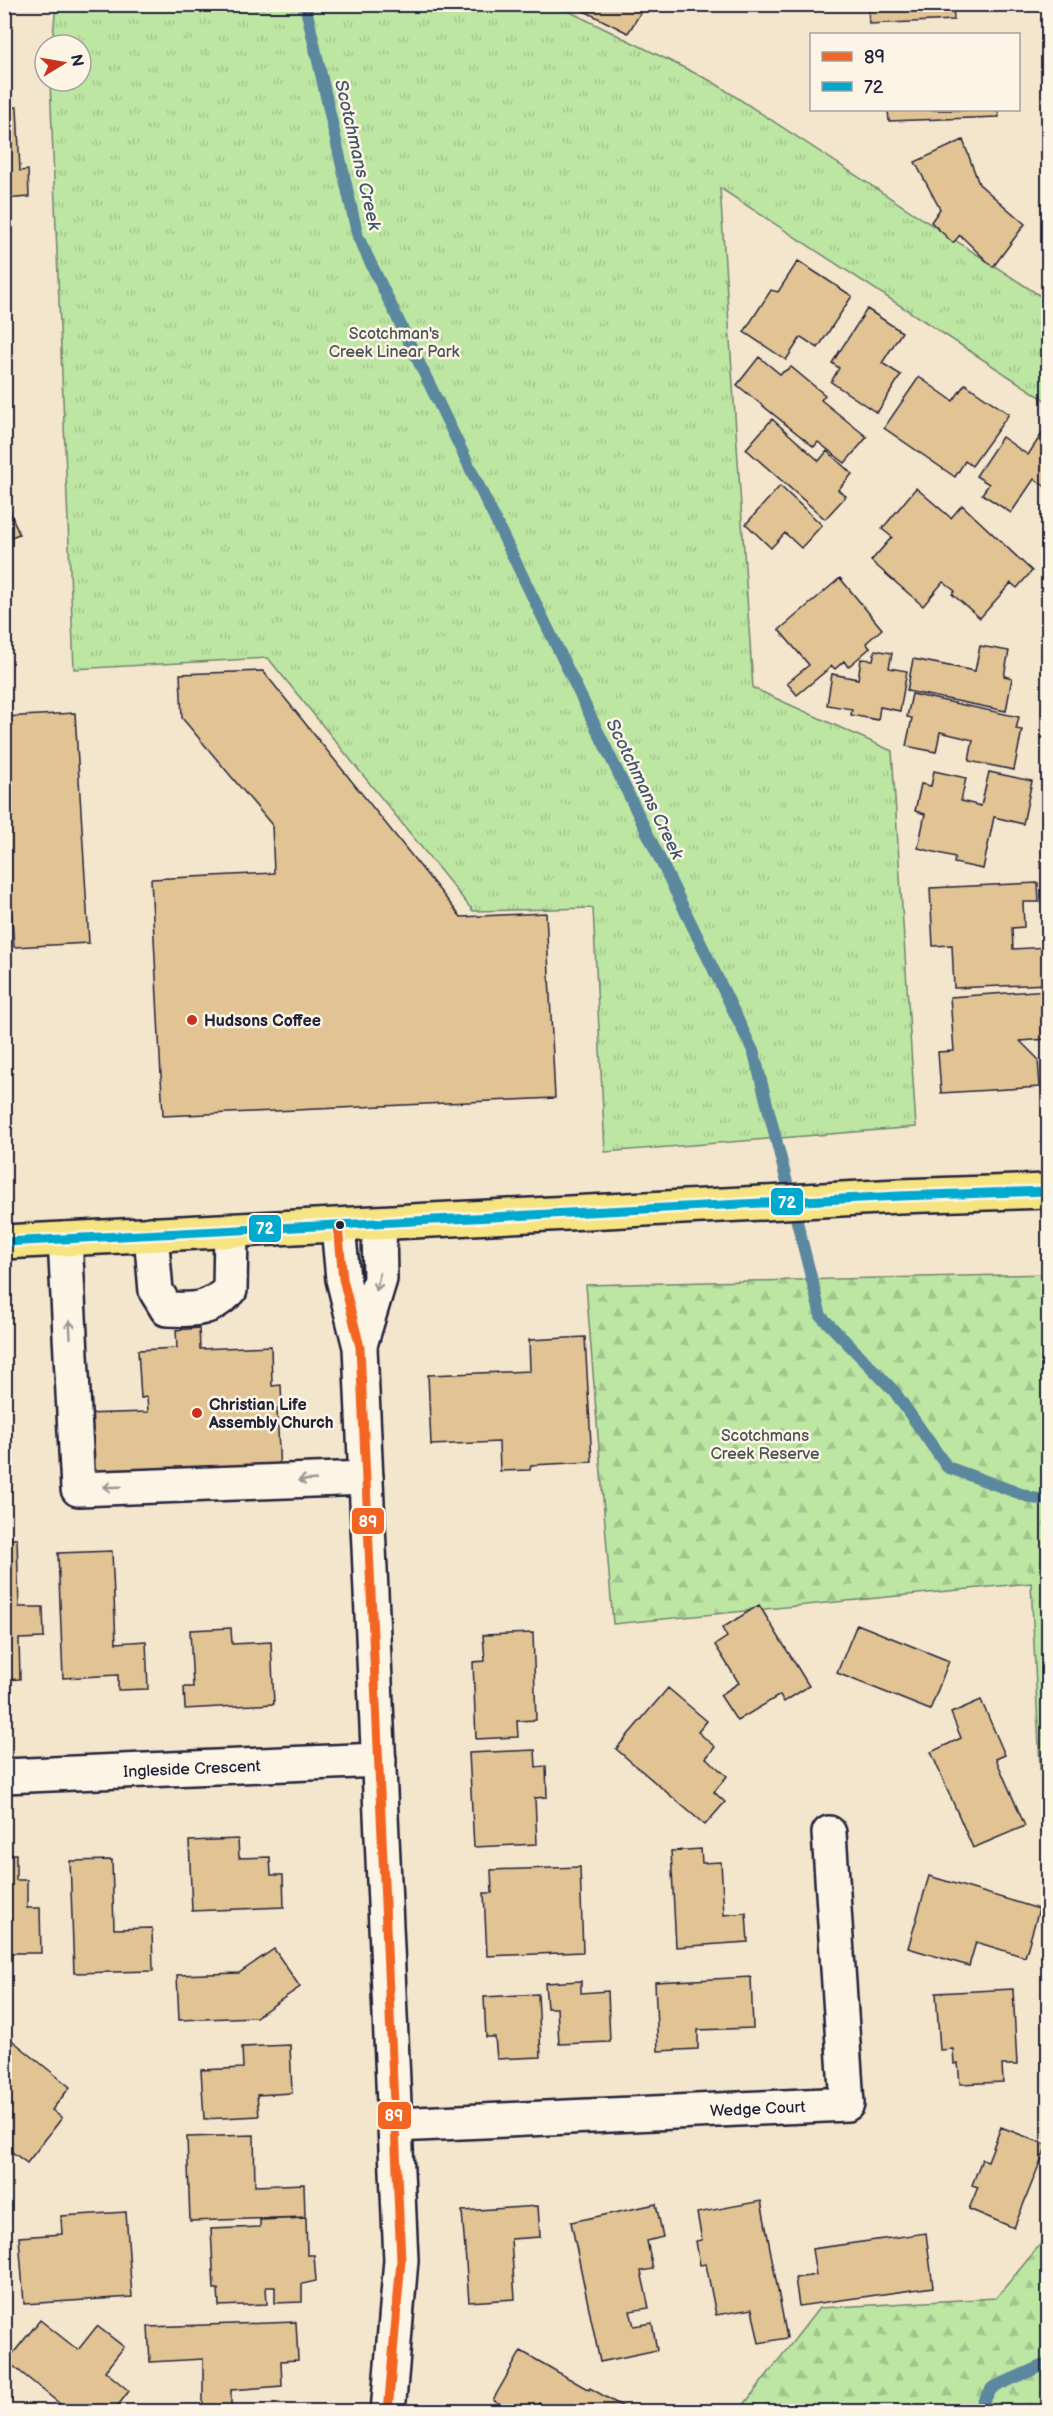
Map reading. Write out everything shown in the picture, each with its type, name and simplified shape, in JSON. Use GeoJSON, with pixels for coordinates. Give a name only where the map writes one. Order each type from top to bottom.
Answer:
{"type":"FeatureCollection","features":[{"type":"Feature","properties":{"kind":"main road"},"geometry":{"type":"LineString","coordinates":[[4,1242],[1048,1191]]}},
{"type":"Feature","properties":{"kind":"street"},"geometry":{"type":"LineString","coordinates":[[360,1347],[380,1279],[379,1224]]}},
{"type":"Feature","properties":{"kind":"street"},"geometry":{"type":"LineString","coordinates":[[338,1226],[343,1280],[360,1347],[396,2126],[401,2260],[388,2412]]}},
{"type":"Feature","properties":{"kind":"street"},"geometry":{"type":"LineString","coordinates":[[151,1234],[156,1291],[167,1309],[201,1310],[219,1301],[230,1290],[231,1231]]}},
{"type":"Feature","properties":{"kind":"street"},"geometry":{"type":"LineString","coordinates":[[65,1239],[78,1488],[366,1478]]}},
{"type":"Feature","properties":{"kind":"street","name":"Ingleside Crescent"},"geometry":{"type":"LineString","coordinates":[[4,1776],[379,1760]]}},
{"type":"Feature","properties":{"kind":"street","name":"Wedge Court"},"geometry":{"type":"LineString","coordinates":[[396,2126],[847,2104],[829,1833]]}},
{"type":"Feature","properties":{"kind":"green space","name":"Scotchman's Creek Linear Park"},"geometry":{"type":"Polygon","coordinates":[[[56,5],[556,5],[713,82],[1048,301],[1048,402],[720,188],[753,688],[892,751],[916,1127],[605,1152],[593,908],[473,911],[268,658],[74,669],[50,93],[93,93],[93,33],[53,33],[56,5]]]}},
{"type":"Feature","properties":{"kind":"green space","name":"Scotchmans Creek Reserve"},"geometry":{"type":"Polygon","coordinates":[[[1048,1274],[1048,1933],[1031,1583],[613,1624],[586,1285],[1048,1274]]]}},
{"type":"Feature","properties":{"kind":"green space"},"geometry":{"type":"Polygon","coordinates":[[[1048,2235],[1048,2411],[739,2411],[819,2308],[996,2298],[1048,2235]]]}},
{"type":"Feature","properties":{"kind":"building"},"geometry":{"type":"Polygon","coordinates":[[[588,4],[646,4],[628,33],[584,11],[588,4]]]}},
{"type":"Feature","properties":{"kind":"building"},"geometry":{"type":"Polygon","coordinates":[[[868,4],[953,4],[954,20],[869,24],[868,4]]]}},
{"type":"Feature","properties":{"kind":"building"},"geometry":{"type":"Polygon","coordinates":[[[17,107],[20,171],[28,170],[29,197],[4,199],[4,108],[17,107]]]}},
{"type":"Feature","properties":{"kind":"building"},"geometry":{"type":"Polygon","coordinates":[[[888,111],[998,111],[999,117],[889,121],[888,111]]]}},
{"type":"Feature","properties":{"kind":"building"},"geometry":{"type":"Polygon","coordinates":[[[963,140],[979,184],[1025,224],[993,267],[960,235],[953,243],[931,222],[940,209],[915,162],[963,140]]]}},
{"type":"Feature","properties":{"kind":"building"},"geometry":{"type":"Polygon","coordinates":[[[798,261],[852,296],[818,348],[801,337],[786,360],[744,332],[771,290],[778,292],[798,261]]]}},
{"type":"Feature","properties":{"kind":"building"},"geometry":{"type":"Polygon","coordinates":[[[867,309],[902,332],[882,363],[901,375],[877,413],[831,382],[839,368],[832,363],[867,309]]]}},
{"type":"Feature","properties":{"kind":"building"},"geometry":{"type":"Polygon","coordinates":[[[759,357],[780,374],[791,367],[825,395],[821,400],[867,437],[845,463],[818,442],[814,447],[737,385],[759,357]]]}},
{"type":"Feature","properties":{"kind":"building"},"geometry":{"type":"Polygon","coordinates":[[[919,377],[953,401],[965,384],[1009,414],[972,466],[965,461],[955,477],[884,428],[919,377]]]}},
{"type":"Feature","properties":{"kind":"building"},"geometry":{"type":"Polygon","coordinates":[[[772,419],[819,461],[827,451],[852,474],[838,490],[846,496],[825,519],[746,449],[772,419]]]}},
{"type":"Feature","properties":{"kind":"building"},"geometry":{"type":"Polygon","coordinates":[[[1043,432],[1048,435],[1048,486],[1047,488],[1034,479],[1011,513],[982,494],[989,484],[976,476],[1002,437],[1028,455],[1043,432]]]}},
{"type":"Feature","properties":{"kind":"building"},"geometry":{"type":"Polygon","coordinates":[[[780,486],[822,525],[801,548],[785,533],[771,548],[746,524],[780,486]]]}},
{"type":"Feature","properties":{"kind":"building"},"geometry":{"type":"Polygon","coordinates":[[[916,488],[951,518],[962,505],[1032,571],[1017,588],[1011,583],[980,618],[952,594],[955,591],[943,582],[923,606],[871,561],[892,537],[882,529],[916,488]]]}},
{"type":"Feature","properties":{"kind":"building"},"geometry":{"type":"Polygon","coordinates":[[[4,496],[19,534],[4,540],[4,496]]]}},
{"type":"Feature","properties":{"kind":"building"},"geometry":{"type":"Polygon","coordinates":[[[840,578],[882,629],[866,643],[870,648],[848,667],[844,661],[835,669],[832,666],[797,695],[787,683],[809,665],[779,630],[840,578]]]}},
{"type":"Feature","properties":{"kind":"building"},"geometry":{"type":"Polygon","coordinates":[[[980,646],[1009,651],[1004,676],[1012,678],[1006,711],[907,691],[913,659],[975,671],[980,646]]]}},
{"type":"Feature","properties":{"kind":"building"},"geometry":{"type":"Polygon","coordinates":[[[875,650],[892,653],[889,668],[907,671],[900,711],[880,707],[878,720],[851,715],[852,709],[827,705],[832,674],[858,679],[861,659],[873,660],[875,650]]]}},
{"type":"Feature","properties":{"kind":"building"},"geometry":{"type":"Polygon","coordinates":[[[263,671],[461,917],[546,913],[555,1098],[163,1116],[151,879],[274,873],[272,825],[182,718],[180,674],[263,671]]]}},
{"type":"Feature","properties":{"kind":"building"},"geometry":{"type":"Polygon","coordinates":[[[912,694],[1019,717],[1016,729],[1022,730],[1014,770],[969,761],[973,740],[940,732],[936,752],[906,746],[912,718],[907,717],[912,694]]]}},
{"type":"Feature","properties":{"kind":"building"},"geometry":{"type":"Polygon","coordinates":[[[75,713],[89,943],[14,947],[4,810],[4,717],[75,713]]]}},
{"type":"Feature","properties":{"kind":"building"},"geometry":{"type":"Polygon","coordinates":[[[934,771],[966,778],[961,801],[981,806],[989,772],[1032,781],[1023,824],[994,817],[983,869],[954,863],[955,857],[918,848],[925,814],[915,811],[921,784],[931,786],[934,771]]]}},
{"type":"Feature","properties":{"kind":"building"},"geometry":{"type":"Polygon","coordinates":[[[1038,883],[1039,902],[1023,902],[1024,927],[1012,928],[1013,949],[1048,947],[1048,984],[954,988],[952,945],[933,946],[930,888],[1038,883]]]}},
{"type":"Feature","properties":{"kind":"building"},"geometry":{"type":"Polygon","coordinates":[[[1048,990],[1048,1039],[1020,1041],[1038,1059],[1040,1087],[941,1093],[938,1052],[954,1051],[950,997],[1048,990]]]}},
{"type":"Feature","properties":{"kind":"building"},"geometry":{"type":"Polygon","coordinates":[[[199,1328],[200,1349],[271,1346],[272,1386],[281,1385],[282,1408],[277,1408],[280,1472],[85,1480],[82,1414],[148,1412],[147,1397],[141,1398],[138,1350],[177,1348],[176,1330],[199,1328]]]}},
{"type":"Feature","properties":{"kind":"building"},"geometry":{"type":"Polygon","coordinates":[[[585,1337],[592,1462],[531,1465],[530,1470],[500,1471],[499,1442],[431,1445],[428,1375],[530,1371],[529,1340],[585,1337]]]}},
{"type":"Feature","properties":{"kind":"building"},"geometry":{"type":"Polygon","coordinates":[[[4,1539],[17,1539],[19,1607],[43,1607],[44,1638],[19,1639],[20,1679],[4,1680],[4,1539]]]}},
{"type":"Feature","properties":{"kind":"building"},"geometry":{"type":"Polygon","coordinates":[[[112,1551],[116,1643],[146,1641],[148,1689],[118,1690],[118,1675],[63,1678],[58,1553],[112,1551]]]}},
{"type":"Feature","properties":{"kind":"building"},"geometry":{"type":"Polygon","coordinates":[[[759,1605],[809,1686],[784,1702],[780,1695],[737,1721],[720,1695],[739,1683],[715,1645],[727,1637],[722,1628],[759,1605]]]}},
{"type":"Feature","properties":{"kind":"building"},"geometry":{"type":"Polygon","coordinates":[[[857,1624],[949,1661],[930,1710],[837,1673],[857,1624]]]}},
{"type":"Feature","properties":{"kind":"building"},"geometry":{"type":"Polygon","coordinates":[[[231,1628],[232,1644],[271,1642],[274,1704],[185,1709],[184,1687],[193,1687],[190,1630],[231,1628]]]}},
{"type":"Feature","properties":{"kind":"building"},"geometry":{"type":"Polygon","coordinates":[[[533,1633],[536,1720],[517,1721],[518,1737],[476,1739],[473,1662],[485,1661],[483,1635],[533,1633]]]}},
{"type":"Feature","properties":{"kind":"building"},"geometry":{"type":"Polygon","coordinates":[[[668,1688],[707,1721],[698,1732],[715,1747],[706,1758],[727,1776],[714,1792],[725,1802],[705,1825],[616,1749],[668,1688]]]}},
{"type":"Feature","properties":{"kind":"building"},"geometry":{"type":"Polygon","coordinates":[[[981,1700],[1005,1755],[996,1759],[1025,1826],[973,1848],[931,1752],[961,1738],[951,1713],[981,1700]]]}},
{"type":"Feature","properties":{"kind":"building"},"geometry":{"type":"Polygon","coordinates":[[[535,1750],[536,1767],[546,1766],[547,1797],[535,1798],[537,1844],[474,1847],[469,1753],[535,1750]]]}},
{"type":"Feature","properties":{"kind":"building"},"geometry":{"type":"Polygon","coordinates":[[[238,1839],[239,1858],[270,1857],[271,1875],[283,1875],[284,1907],[192,1911],[189,1841],[238,1839]]]}},
{"type":"Feature","properties":{"kind":"building"},"geometry":{"type":"Polygon","coordinates":[[[701,1849],[702,1863],[721,1862],[724,1915],[746,1913],[748,1942],[676,1947],[671,1851],[701,1849]]]}},
{"type":"Feature","properties":{"kind":"building"},"geometry":{"type":"Polygon","coordinates":[[[4,1854],[16,1854],[16,1880],[27,1880],[27,1908],[40,1908],[41,1953],[4,1953],[4,1854]]]}},
{"type":"Feature","properties":{"kind":"building"},"geometry":{"type":"Polygon","coordinates":[[[112,1860],[114,1929],[152,1928],[153,1971],[74,1973],[70,1861],[112,1860]]]}},
{"type":"Feature","properties":{"kind":"building"},"geometry":{"type":"Polygon","coordinates":[[[580,1867],[583,1952],[487,1956],[484,1893],[492,1893],[491,1870],[580,1867]]]}},
{"type":"Feature","properties":{"kind":"building"},"geometry":{"type":"Polygon","coordinates":[[[929,1876],[1039,1909],[1025,1957],[976,1942],[969,1966],[908,1948],[929,1876]]]}},
{"type":"Feature","properties":{"kind":"building"},"geometry":{"type":"Polygon","coordinates":[[[274,1949],[300,1987],[256,2017],[179,2020],[177,1975],[239,1973],[274,1949]]]}},
{"type":"Feature","properties":{"kind":"building"},"geometry":{"type":"Polygon","coordinates":[[[751,1977],[753,2028],[698,2030],[698,2049],[658,2051],[655,1982],[751,1977]]]}},
{"type":"Feature","properties":{"kind":"building"},"geometry":{"type":"Polygon","coordinates":[[[581,1981],[581,1993],[608,1991],[610,2042],[559,2044],[557,2008],[547,2008],[545,1983],[581,1981]]]}},
{"type":"Feature","properties":{"kind":"building"},"geometry":{"type":"Polygon","coordinates":[[[1013,1989],[1017,2065],[1002,2065],[1003,2082],[960,2084],[958,2063],[954,2064],[953,2049],[940,2050],[936,1993],[1013,1989]]]}},
{"type":"Feature","properties":{"kind":"building"},"geometry":{"type":"Polygon","coordinates":[[[538,1994],[541,2057],[497,2059],[495,2037],[486,2037],[484,1997],[538,1994]]]}},
{"type":"Feature","properties":{"kind":"building"},"geometry":{"type":"Polygon","coordinates":[[[8,2037],[70,2087],[52,2110],[62,2118],[27,2163],[4,2146],[4,2042],[8,2037]]]}},
{"type":"Feature","properties":{"kind":"building"},"geometry":{"type":"Polygon","coordinates":[[[290,2045],[292,2093],[257,2095],[259,2116],[204,2119],[201,2070],[243,2068],[242,2047],[290,2045]]]}},
{"type":"Feature","properties":{"kind":"building"},"geometry":{"type":"Polygon","coordinates":[[[1001,2127],[1047,2145],[1014,2228],[969,2209],[978,2187],[972,2185],[982,2159],[988,2161],[1001,2127]]]}},
{"type":"Feature","properties":{"kind":"building"},"geometry":{"type":"Polygon","coordinates":[[[254,2135],[255,2186],[304,2184],[305,2217],[190,2221],[187,2137],[254,2135]]]}},
{"type":"Feature","properties":{"kind":"building"},"geometry":{"type":"Polygon","coordinates":[[[761,2201],[787,2338],[759,2343],[752,2309],[716,2315],[706,2264],[700,2265],[696,2241],[702,2240],[697,2213],[761,2201]]]}},
{"type":"Feature","properties":{"kind":"building"},"geometry":{"type":"Polygon","coordinates":[[[656,2204],[663,2237],[647,2241],[653,2269],[641,2271],[649,2308],[630,2311],[634,2326],[652,2323],[657,2350],[600,2362],[571,2222],[656,2204]]]}},
{"type":"Feature","properties":{"kind":"building"},"geometry":{"type":"Polygon","coordinates":[[[538,2206],[540,2237],[511,2239],[515,2299],[469,2302],[462,2211],[538,2206]]]}},
{"type":"Feature","properties":{"kind":"building"},"geometry":{"type":"Polygon","coordinates":[[[126,2212],[132,2297],[24,2304],[19,2237],[62,2234],[61,2216],[126,2212]]]}},
{"type":"Feature","properties":{"kind":"building"},"geometry":{"type":"Polygon","coordinates":[[[306,2218],[307,2255],[314,2255],[316,2281],[302,2284],[302,2302],[275,2303],[275,2287],[266,2287],[267,2304],[219,2306],[218,2289],[214,2289],[211,2229],[260,2227],[260,2220],[306,2218]]]}},
{"type":"Feature","properties":{"kind":"building"},"geometry":{"type":"Polygon","coordinates":[[[926,2233],[933,2287],[799,2306],[795,2278],[816,2275],[812,2249],[926,2233]]]}},
{"type":"Feature","properties":{"kind":"building"},"geometry":{"type":"Polygon","coordinates":[[[40,2320],[78,2350],[97,2326],[124,2347],[105,2371],[129,2391],[113,2412],[70,2412],[7,2361],[40,2320]]]}},
{"type":"Feature","properties":{"kind":"building"},"geometry":{"type":"Polygon","coordinates":[[[296,2322],[298,2360],[281,2361],[282,2386],[231,2390],[231,2407],[203,2409],[203,2359],[150,2362],[148,2327],[296,2322]]]}},
{"type":"Feature","properties":{"kind":"building"},"geometry":{"type":"Polygon","coordinates":[[[521,2351],[632,2412],[548,2412],[549,2409],[539,2403],[534,2412],[514,2412],[493,2400],[521,2351]]]}},
{"type":"Feature","properties":{"kind":"waterway","name":"Scotchmans Creek"},"geometry":{"type":"LineString","coordinates":[[305,4],[358,237],[754,1053],[821,1316],[894,1391],[947,1467],[1032,1498],[1048,1500]]}},
{"type":"Feature","properties":{"kind":"waterway"},"geometry":{"type":"LineString","coordinates":[[977,2412],[992,2388],[1048,2363]]}},
{"type":"Feature","properties":{"kind":"transit line","name":"72"},"geometry":{"type":"LineString","coordinates":[[4,1242],[899,1196],[1048,1191]]}},
{"type":"Feature","properties":{"kind":"transit line","name":"89"},"geometry":{"type":"LineString","coordinates":[[338,1226],[343,1279],[360,1347],[401,2260],[388,2412]]}},
{"type":"Feature","properties":{"kind":"place","name":"Hudsons Coffee"},"geometry":{"type":"Point","coordinates":[192,1020]}},
{"type":"Feature","properties":{"kind":"place","name":"Christian Life Assembly Church"},"geometry":{"type":"Point","coordinates":[197,1413]}}]}
